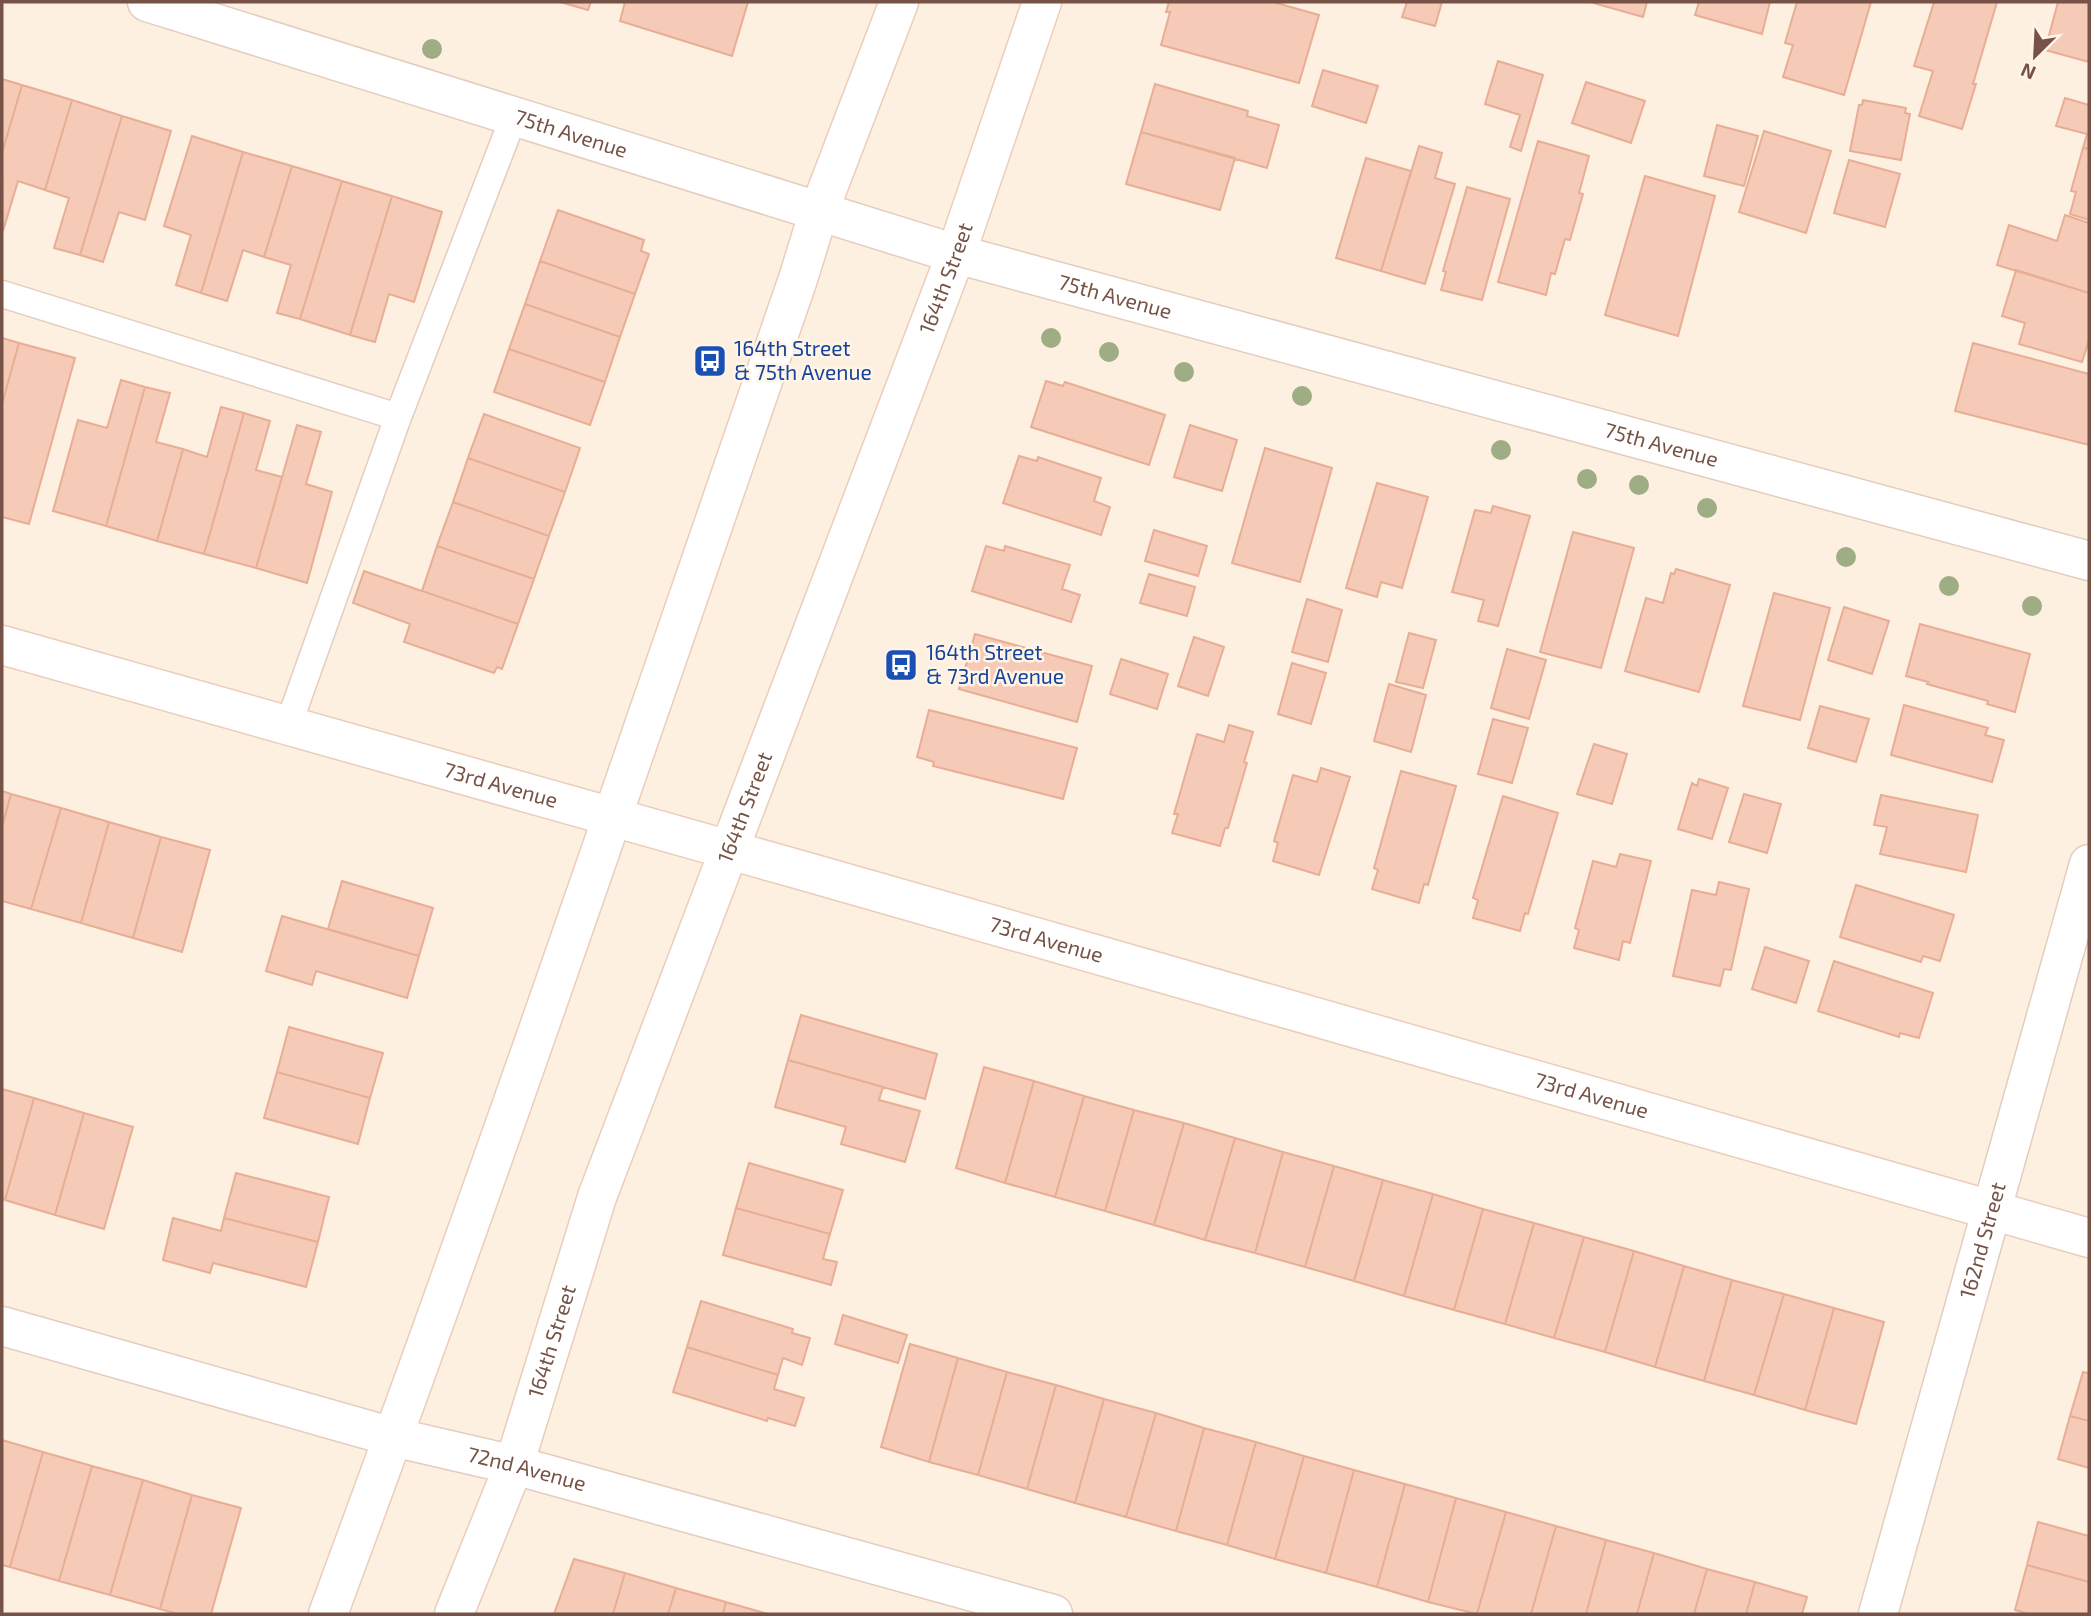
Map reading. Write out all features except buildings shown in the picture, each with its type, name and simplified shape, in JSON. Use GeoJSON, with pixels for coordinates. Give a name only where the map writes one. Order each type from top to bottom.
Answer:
{"type":"FeatureCollection","features":[{"type":"Feature","properties":{"kind":"street","name":"75th Avenue"},"geometry":{"type":"LineString","coordinates":[[147,2],[956,254],[2089,561]]}},
{"type":"Feature","properties":{"kind":"street"},"geometry":{"type":"LineString","coordinates":[[328,1614],[613,817],[794,292],[819,211],[899,2]]}},
{"type":"Feature","properties":{"kind":"street","name":"164th Street"},"geometry":{"type":"LineString","coordinates":[[454,1614],[514,1465],[597,1197],[956,254],[1042,2]]}},
{"type":"Feature","properties":{"kind":"street","name":"73rd Avenue"},"geometry":{"type":"LineString","coordinates":[[2,645],[2089,1238]]}},
{"type":"Feature","properties":{"kind":"street","name":"162nd Street"},"geometry":{"type":"LineString","coordinates":[[1878,1614],[2089,864]]}},
{"type":"Feature","properties":{"kind":"street","name":"72nd Avenue"},"geometry":{"type":"LineString","coordinates":[[2,1326],[393,1437],[514,1465],[1053,1614]]}},
{"type":"Feature","properties":{"kind":"lane"},"geometry":{"type":"LineString","coordinates":[[288,726],[398,417],[514,116]]}},
{"type":"Feature","properties":{"kind":"lane"},"geometry":{"type":"LineString","coordinates":[[2,293],[398,417]]}},
{"type":"Feature","properties":{"kind":"place","name":"164th Street & 75th Avenue"},"geometry":{"type":"Point","coordinates":[710,361]}},
{"type":"Feature","properties":{"kind":"place","name":"164th Street & 73rd Avenue"},"geometry":{"type":"Point","coordinates":[901,665]}}]}
